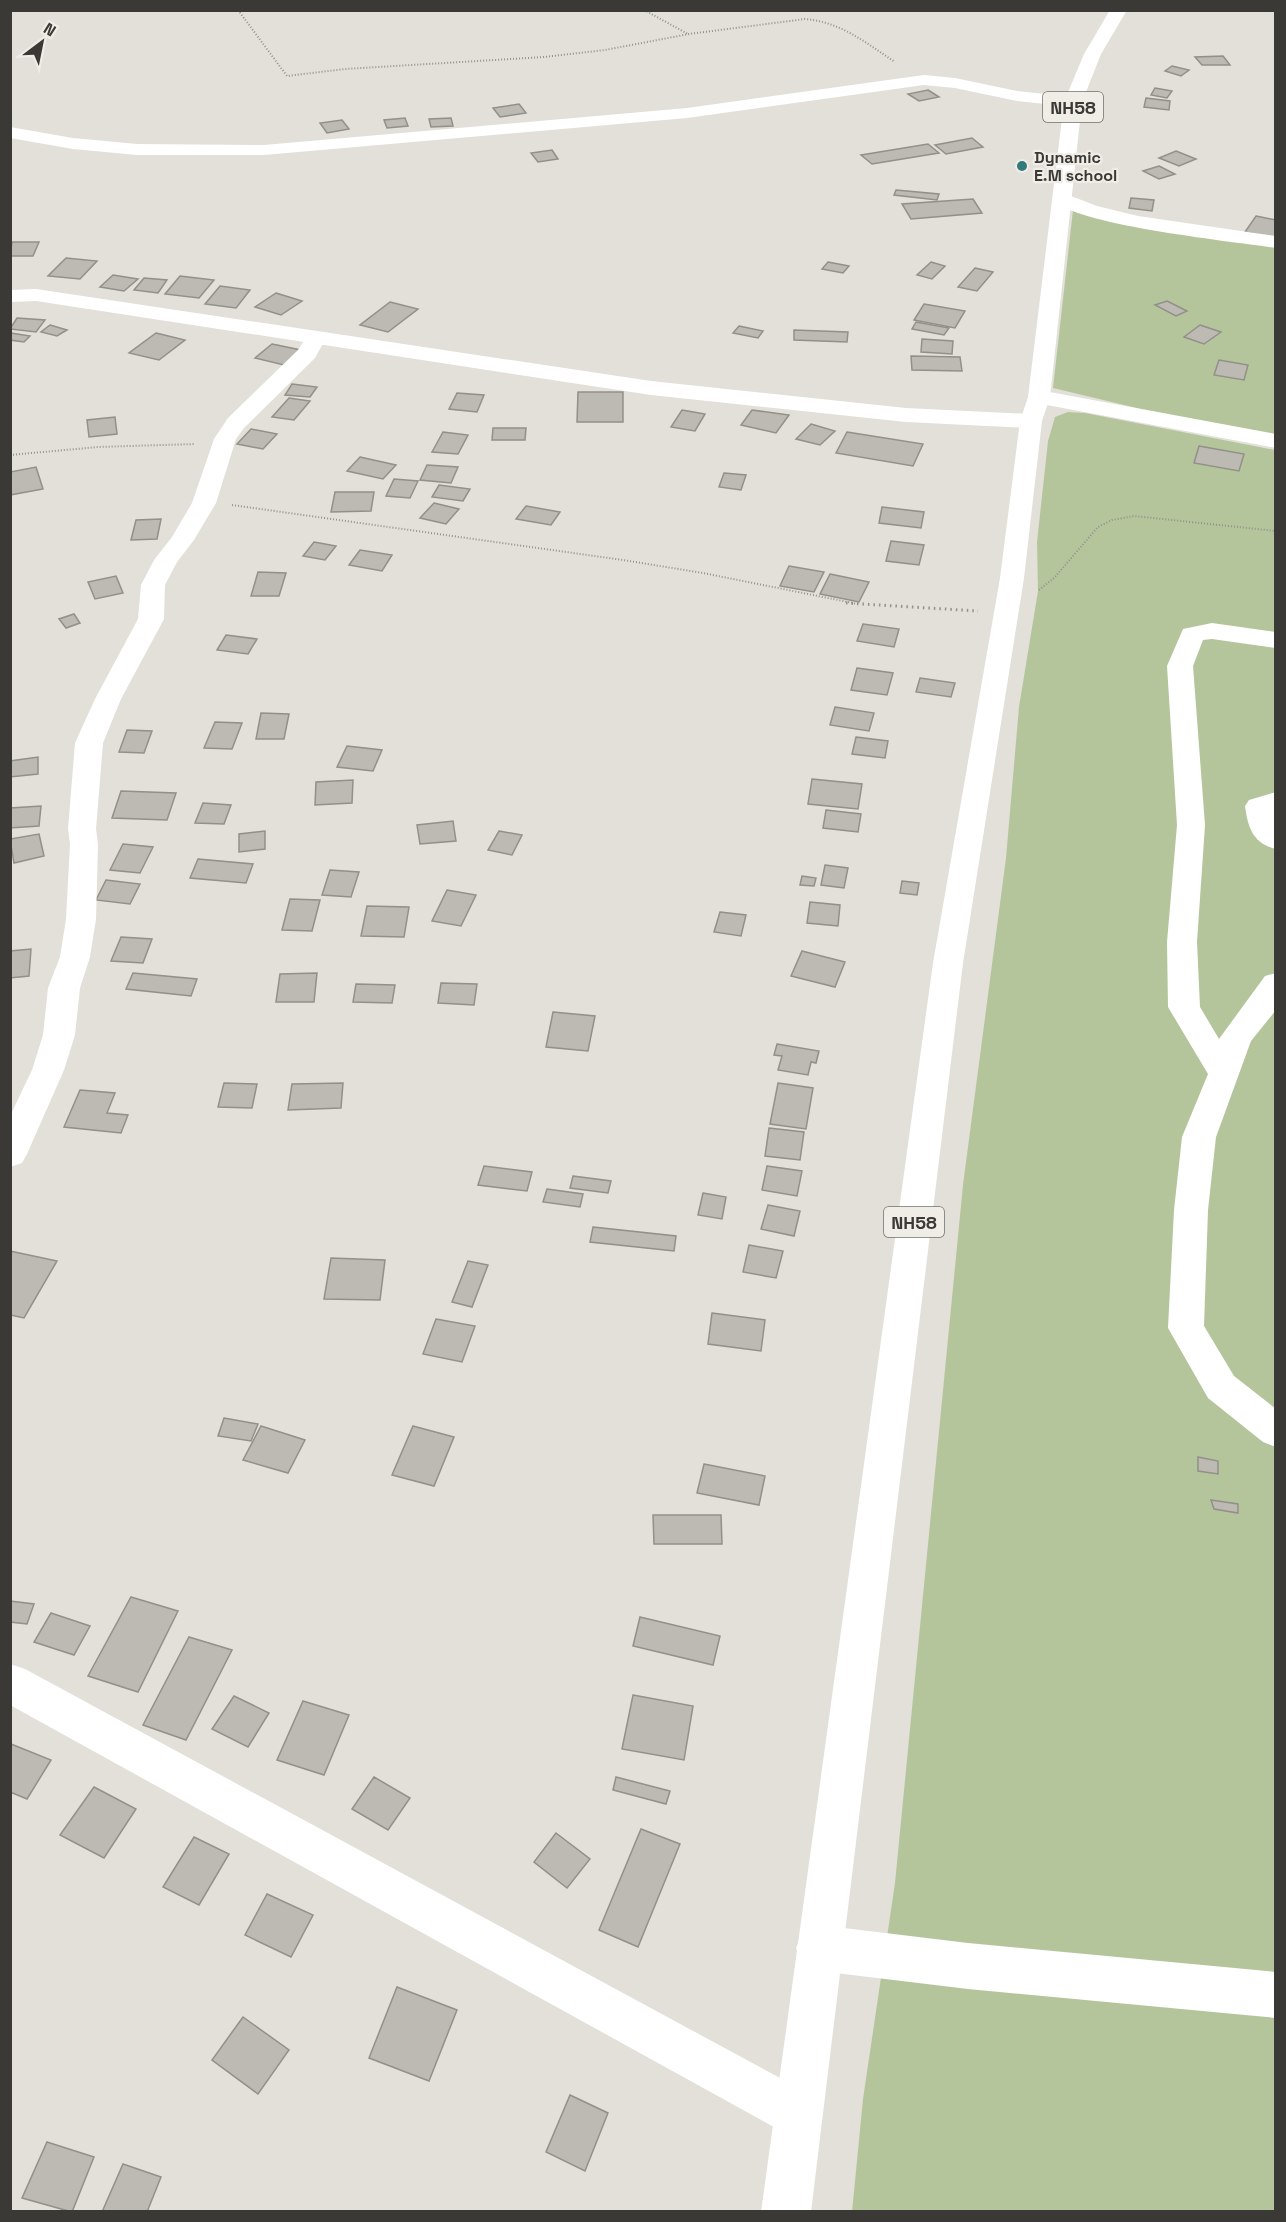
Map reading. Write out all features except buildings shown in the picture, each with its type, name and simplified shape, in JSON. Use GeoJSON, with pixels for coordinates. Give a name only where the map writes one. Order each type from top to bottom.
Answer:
{"type":"FeatureCollection","features":[{"type":"Feature","properties":{"kind":"street","name":"NH58"},"geometry":{"type":"LineString","coordinates":[[786,2211],[948,963],[1006,612],[1035,409],[1074,102],[1101,33],[1119,10]]}},
{"type":"Feature","properties":{"kind":"street"},"geometry":{"type":"LineString","coordinates":[[10,132],[48,140],[131,149],[199,153],[264,150],[687,113],[924,80],[954,83],[1017,96],[1074,102]]}},
{"type":"Feature","properties":{"kind":"street"},"geometry":{"type":"LineString","coordinates":[[1060,216],[1090,210],[1138,222],[1275,242]]}},
{"type":"Feature","properties":{"kind":"street"},"geometry":{"type":"LineString","coordinates":[[10,296],[36,295],[651,388],[906,415],[1035,409],[1275,441]]}},
{"type":"Feature","properties":{"kind":"street"},"geometry":{"type":"LineString","coordinates":[[10,1154],[48,1070],[59,1035],[64,988],[75,957],[81,919],[84,844],[82,829],[90,743],[108,699],[151,619],[153,585],[166,560],[182,540],[204,503],[225,439],[236,423],[307,353],[315,338]]}},
{"type":"Feature","properties":{"kind":"street"},"geometry":{"type":"LineString","coordinates":[[1224,1074],[1184,1006],[1182,942],[1191,825],[1180,666],[1192,634],[1212,631],[1275,640]]}},
{"type":"Feature","properties":{"kind":"street"},"geometry":{"type":"LineString","coordinates":[[1275,801],[1259,806],[1263,830],[1275,840]]}},
{"type":"Feature","properties":{"kind":"street"},"geometry":{"type":"LineString","coordinates":[[1275,984],[1256,1015],[1236,1037],[1199,1137],[1191,1210],[1186,1328],[1221,1387],[1275,1431]]}},
{"type":"Feature","properties":{"kind":"street"},"geometry":{"type":"LineString","coordinates":[[10,1683],[798,2114]]}},
{"type":"Feature","properties":{"kind":"street"},"geometry":{"type":"LineString","coordinates":[[819,1948],[968,1966],[1275,1995]]}},
{"type":"Feature","properties":{"kind":"path"},"geometry":{"type":"LineString","coordinates":[[238,10],[287,76],[345,69],[544,57],[605,50],[689,34],[818,19],[835,23],[924,80]]}},
{"type":"Feature","properties":{"kind":"path"},"geometry":{"type":"LineString","coordinates":[[644,10],[689,34]]}},
{"type":"Feature","properties":{"kind":"path"},"geometry":{"type":"LineString","coordinates":[[10,455],[98,447],[193,444],[225,439]]}},
{"type":"Feature","properties":{"kind":"path"},"geometry":{"type":"LineString","coordinates":[[204,503],[333,518],[623,560],[703,573],[852,604],[1006,612],[1054,578],[1098,527],[1112,520],[1134,516],[1275,531]]}},
{"type":"Feature","properties":{"kind":"green space"},"geometry":{"type":"Polygon","coordinates":[[[1073,210],[1275,244],[1275,435],[1141,409],[1053,388],[1073,210]]]}},
{"type":"Feature","properties":{"kind":"green space"},"geometry":{"type":"Polygon","coordinates":[[[1068,412],[1085,413],[1275,450],[1275,2211],[852,2212],[863,2099],[895,1883],[963,1185],[1006,858],[1019,707],[1038,591],[1037,542],[1048,441],[1055,417],[1068,412]]]}},
{"type":"Feature","properties":{"kind":"place","name":"Dynamic E.M school"},"geometry":{"type":"Point","coordinates":[1022,166]}}]}
